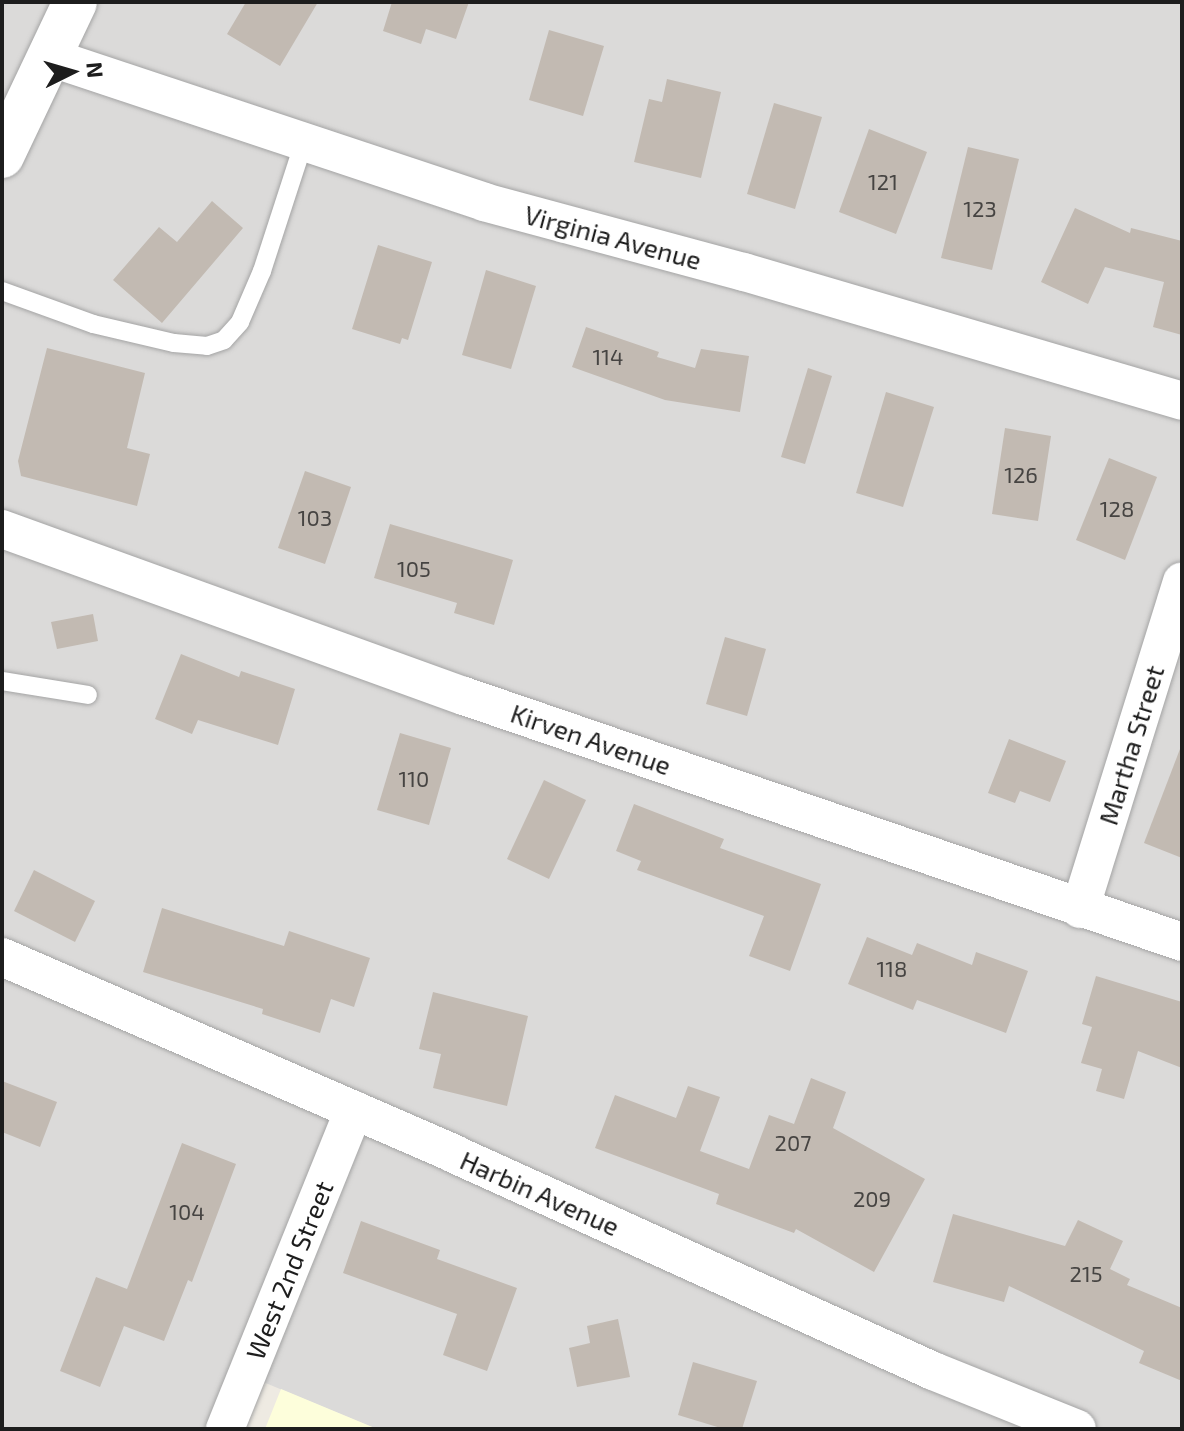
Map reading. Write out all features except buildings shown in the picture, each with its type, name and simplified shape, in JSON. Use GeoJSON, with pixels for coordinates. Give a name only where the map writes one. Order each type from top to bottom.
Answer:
{"type":"FeatureCollection","features":[{"type":"Feature","properties":{"kind":"street"},"geometry":{"type":"LineString","coordinates":[[2,156],[75,2]]}},
{"type":"Feature","properties":{"kind":"street","name":"Virginia Avenue"},"geometry":{"type":"LineString","coordinates":[[49,57],[484,202],[744,272],[1182,401]]}},
{"type":"Feature","properties":{"kind":"street","name":"Kirven Avenue"},"geometry":{"type":"LineString","coordinates":[[2,529],[464,696],[1182,942]]}},
{"type":"Feature","properties":{"kind":"street","name":"Martha Street"},"geometry":{"type":"LineString","coordinates":[[1080,909],[1182,581]]}},
{"type":"Feature","properties":{"kind":"street","name":"Harbin Avenue"},"geometry":{"type":"LineString","coordinates":[[4,966],[354,1110],[933,1371],[1077,1429]]}},
{"type":"Feature","properties":{"kind":"street","name":"West 2nd Street"},"geometry":{"type":"LineString","coordinates":[[225,1429],[354,1110]]}},
{"type":"Feature","properties":{"kind":"lane"},"geometry":{"type":"LineString","coordinates":[[2,291],[93,324],[174,343],[207,346],[224,340],[240,322],[262,271],[304,142]]}},
{"type":"Feature","properties":{"kind":"lane"},"geometry":{"type":"LineString","coordinates":[[2,681],[88,695]]}},
{"type":"Feature","properties":{"kind":"shaded area"},"geometry":{"type":"Polygon","coordinates":[[[2,2],[1182,2],[1182,1429],[377,1429],[234,1370],[209,1429],[2,1429],[2,2]]]}},
{"type":"Feature","properties":{"kind":"shaded area"},"geometry":{"type":"Polygon","coordinates":[[[281,1389],[377,1429],[265,1429],[281,1389]]]}}]}
